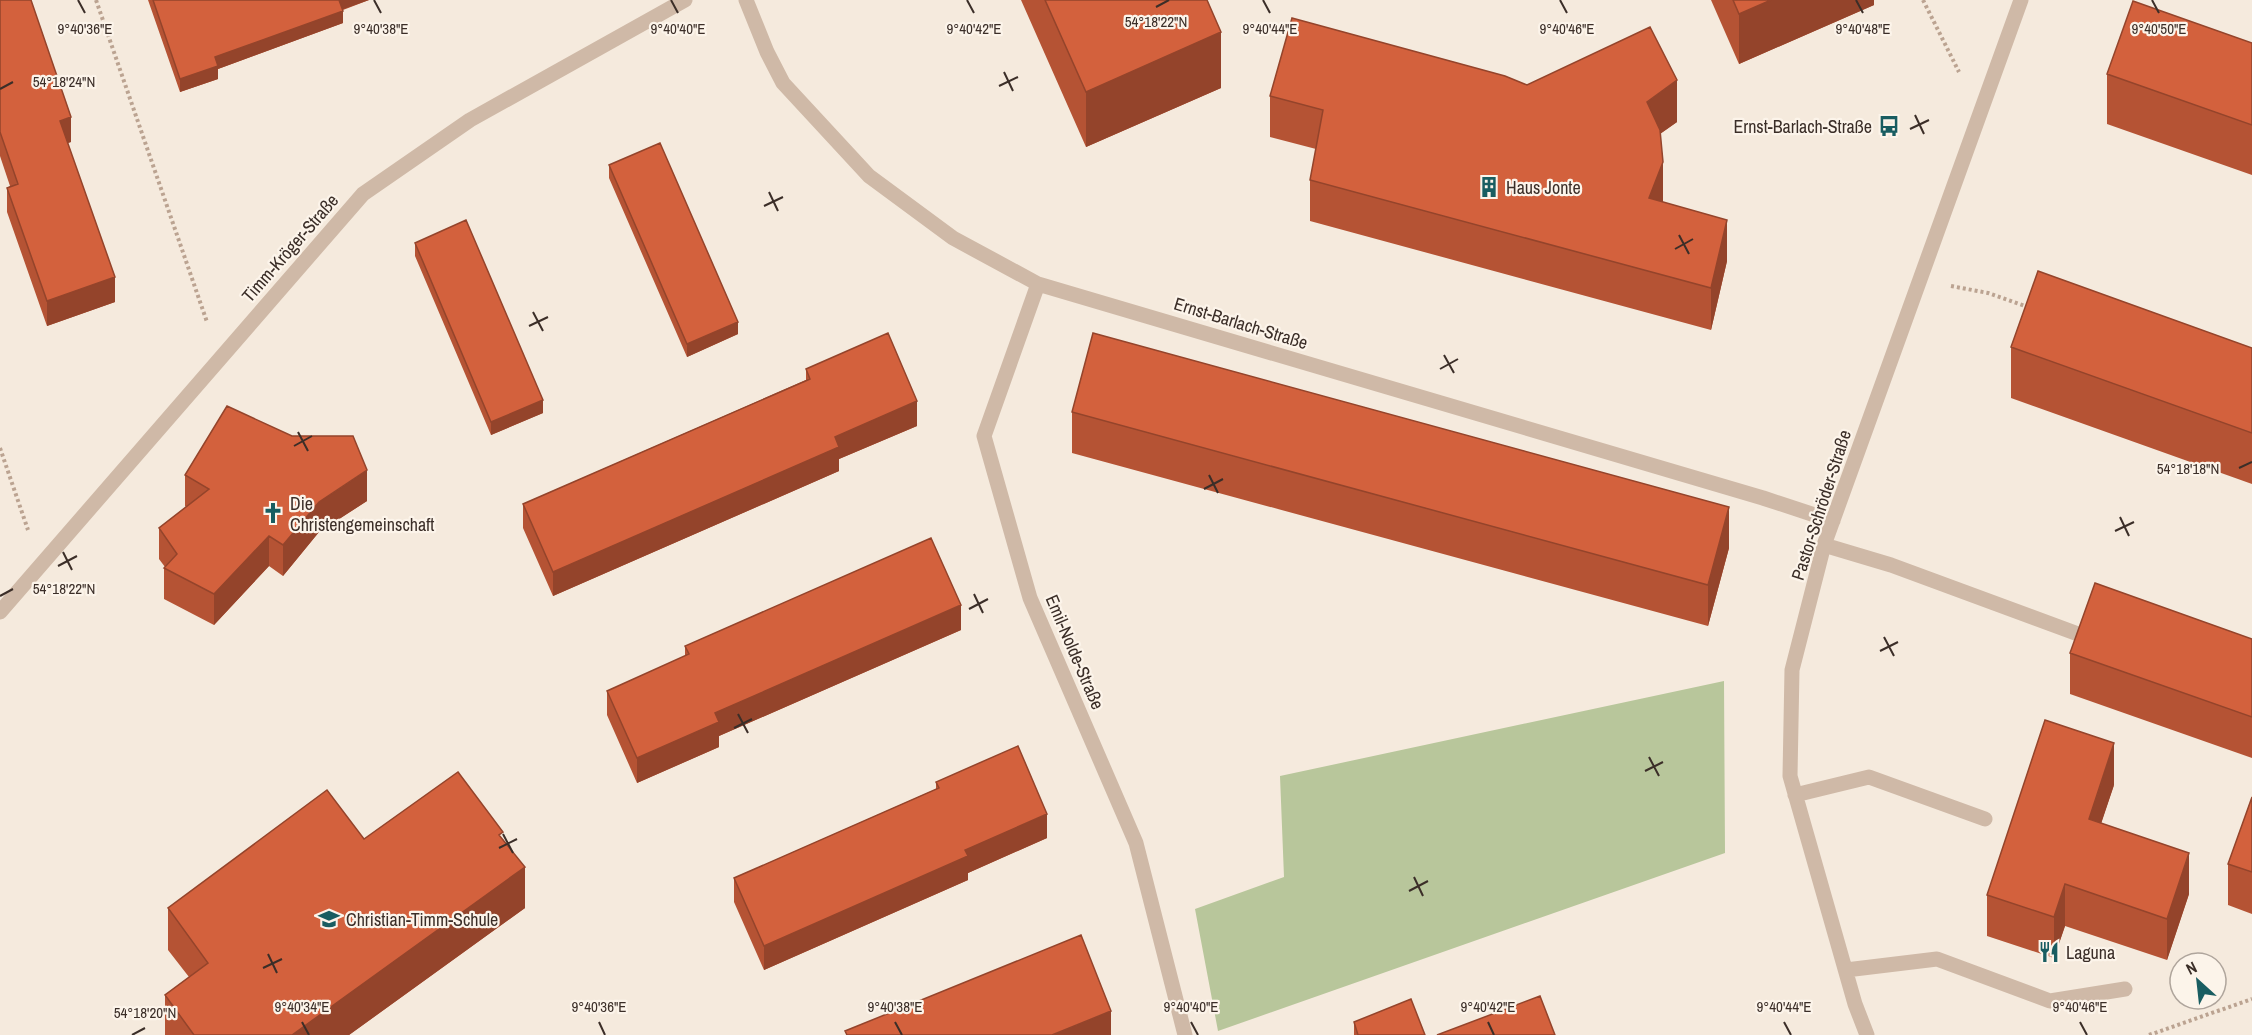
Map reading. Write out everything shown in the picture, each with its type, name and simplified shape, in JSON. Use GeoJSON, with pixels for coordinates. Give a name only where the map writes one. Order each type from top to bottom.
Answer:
{"type":"FeatureCollection","features":[{"type":"Feature","properties":{"kind":"street","name":"Timm-Kröger-Straße"},"geometry":{"type":"LineString","coordinates":[[0,612],[363,194],[471,120],[685,0]]}},
{"type":"Feature","properties":{"kind":"street","name":"Ernst-Barlach-Straße"},"geometry":{"type":"LineString","coordinates":[[746,0],[767,52],[783,82],[869,176],[953,238],[1038,284],[1763,498],[1833,521]]}},
{"type":"Feature","properties":{"kind":"street","name":"Pastor-Schröder-Straße"},"geometry":{"type":"LineString","coordinates":[[1867,1035],[1790,776],[1792,670],[1824,544],[2021,0]]}},
{"type":"Feature","properties":{"kind":"street","name":"Emil-Nolde-Straße"},"geometry":{"type":"LineString","coordinates":[[1038,284],[984,436],[1030,598],[1136,843],[1185,1035]]}},
{"type":"Feature","properties":{"kind":"street"},"geometry":{"type":"LineString","coordinates":[[1824,544],[1891,565],[2078,634]]}},
{"type":"Feature","properties":{"kind":"street"},"geometry":{"type":"LineString","coordinates":[[1795,795],[1869,777],[1984,819]]}},
{"type":"Feature","properties":{"kind":"street"},"geometry":{"type":"LineString","coordinates":[[1846,970],[1937,959],[2050,1001],[2125,989]]}},
{"type":"Feature","properties":{"kind":"path"},"geometry":{"type":"LineString","coordinates":[[96,0],[220,359]]}},
{"type":"Feature","properties":{"kind":"path"},"geometry":{"type":"LineString","coordinates":[[1923,0],[1980,117]]}},
{"type":"Feature","properties":{"kind":"path"},"geometry":{"type":"LineString","coordinates":[[1921,280],[1988,293],[2032,309]]}},
{"type":"Feature","properties":{"kind":"path"},"geometry":{"type":"LineString","coordinates":[[0,448],[40,566]]}},
{"type":"Feature","properties":{"kind":"path"},"geometry":{"type":"LineString","coordinates":[[2149,1035],[2252,999]]}},
{"type":"Feature","properties":{"kind":"green space"},"geometry":{"type":"Polygon","coordinates":[[[1724,681],[1725,853],[1218,1031],[1195,909],[1284,877],[1280,776],[1724,681]]]}},
{"type":"Feature","properties":{"kind":"building"},"geometry":{"type":"Polygon","coordinates":[[[0,0],[31,0],[71,117],[60,121],[115,277],[47,301],[7,188],[18,184],[0,132],[0,0]]]}},
{"type":"Feature","properties":{"kind":"building"},"geometry":{"type":"Polygon","coordinates":[[[153,0],[339,0],[343,11],[215,57],[218,66],[180,79],[153,0]]]}},
{"type":"Feature","properties":{"kind":"building"},"geometry":{"type":"Polygon","coordinates":[[[1045,0],[1207,0],[1221,32],[1086,92],[1045,0]]]}},
{"type":"Feature","properties":{"kind":"building"},"geometry":{"type":"Polygon","coordinates":[[[1733,0],[1771,0],[1739,14],[1733,0]]]}},
{"type":"Feature","properties":{"kind":"building"},"geometry":{"type":"Polygon","coordinates":[[[2133,1],[2252,43],[2252,125],[2107,74],[2133,1]]]}},
{"type":"Feature","properties":{"kind":"building","name":"Haus Jonte"},"geometry":{"type":"Polygon","coordinates":[[[1292,18],[1505,76],[1527,85],[1650,27],[1677,80],[1647,102],[1660,130],[1663,162],[1649,198],[1727,220],[1711,288],[1310,180],[1323,110],[1270,96],[1292,18]]]}},
{"type":"Feature","properties":{"kind":"building"},"geometry":{"type":"Polygon","coordinates":[[[660,143],[738,322],[687,344],[609,165],[660,143]]]}},
{"type":"Feature","properties":{"kind":"building"},"geometry":{"type":"Polygon","coordinates":[[[466,220],[543,400],[491,422],[415,243],[466,220]]]}},
{"type":"Feature","properties":{"kind":"building"},"geometry":{"type":"Polygon","coordinates":[[[2038,271],[2252,348],[2252,433],[2011,347],[2038,271]]]}},
{"type":"Feature","properties":{"kind":"building"},"geometry":{"type":"Polygon","coordinates":[[[888,333],[917,401],[835,437],[839,447],[553,572],[523,504],[810,379],[806,369],[888,333]]]}},
{"type":"Feature","properties":{"kind":"building"},"geometry":{"type":"Polygon","coordinates":[[[1093,333],[1729,507],[1708,585],[1072,412],[1093,333]]]}},
{"type":"Feature","properties":{"kind":"building"},"geometry":{"type":"Polygon","coordinates":[[[227,406],[292,436],[353,436],[367,470],[319,502],[283,545],[269,536],[214,594],[164,568],[177,554],[159,528],[209,489],[185,475],[227,406]]]}},
{"type":"Feature","properties":{"kind":"building"},"geometry":{"type":"Polygon","coordinates":[[[931,538],[961,605],[715,713],[719,722],[637,758],[607,691],[689,654],[685,646],[931,538]]]}},
{"type":"Feature","properties":{"kind":"building"},"geometry":{"type":"Polygon","coordinates":[[[2095,583],[2252,639],[2252,717],[2070,653],[2095,583]]]}},
{"type":"Feature","properties":{"kind":"building"},"geometry":{"type":"Polygon","coordinates":[[[2045,720],[2114,743],[2089,819],[2189,853],[2167,919],[2065,884],[2054,917],[1987,895],[2045,720]]]}},
{"type":"Feature","properties":{"kind":"building"},"geometry":{"type":"Polygon","coordinates":[[[1018,746],[1047,814],[965,850],[968,856],[764,946],[734,878],[939,788],[936,782],[1018,746]]]}},
{"type":"Feature","properties":{"kind":"building"},"geometry":{"type":"Polygon","coordinates":[[[458,772],[503,832],[499,835],[525,867],[292,1035],[194,1035],[165,995],[208,963],[168,908],[327,790],[364,839],[458,772]]]}},
{"type":"Feature","properties":{"kind":"building"},"geometry":{"type":"Polygon","coordinates":[[[2252,797],[2252,872],[2228,864],[2252,797]]]}},
{"type":"Feature","properties":{"kind":"building"},"geometry":{"type":"Polygon","coordinates":[[[1081,935],[1111,1011],[1052,1035],[847,1035],[845,1031],[1081,935]]]}},
{"type":"Feature","properties":{"kind":"building"},"geometry":{"type":"Polygon","coordinates":[[[1540,996],[1555,1035],[1437,1035],[1540,996]]]}},
{"type":"Feature","properties":{"kind":"building"},"geometry":{"type":"Polygon","coordinates":[[[1411,999],[1425,1035],[1358,1035],[1354,1022],[1411,999]]]}},
{"type":"Feature","properties":{"kind":"place","name":"Ernst-Barlach-Straße"},"geometry":{"type":"Point","coordinates":[1889,126]}},
{"type":"Feature","properties":{"kind":"place","name":"Haus Jonte"},"geometry":{"type":"Point","coordinates":[1489,187]}},
{"type":"Feature","properties":{"kind":"place","name":"Die Christengemeinschaft"},"geometry":{"type":"Point","coordinates":[273,513]}},
{"type":"Feature","properties":{"kind":"place","name":"Christian-Timm-Schule"},"geometry":{"type":"Point","coordinates":[329,919]}},
{"type":"Feature","properties":{"kind":"place","name":"Laguna"},"geometry":{"type":"Point","coordinates":[2049,952]}}]}
